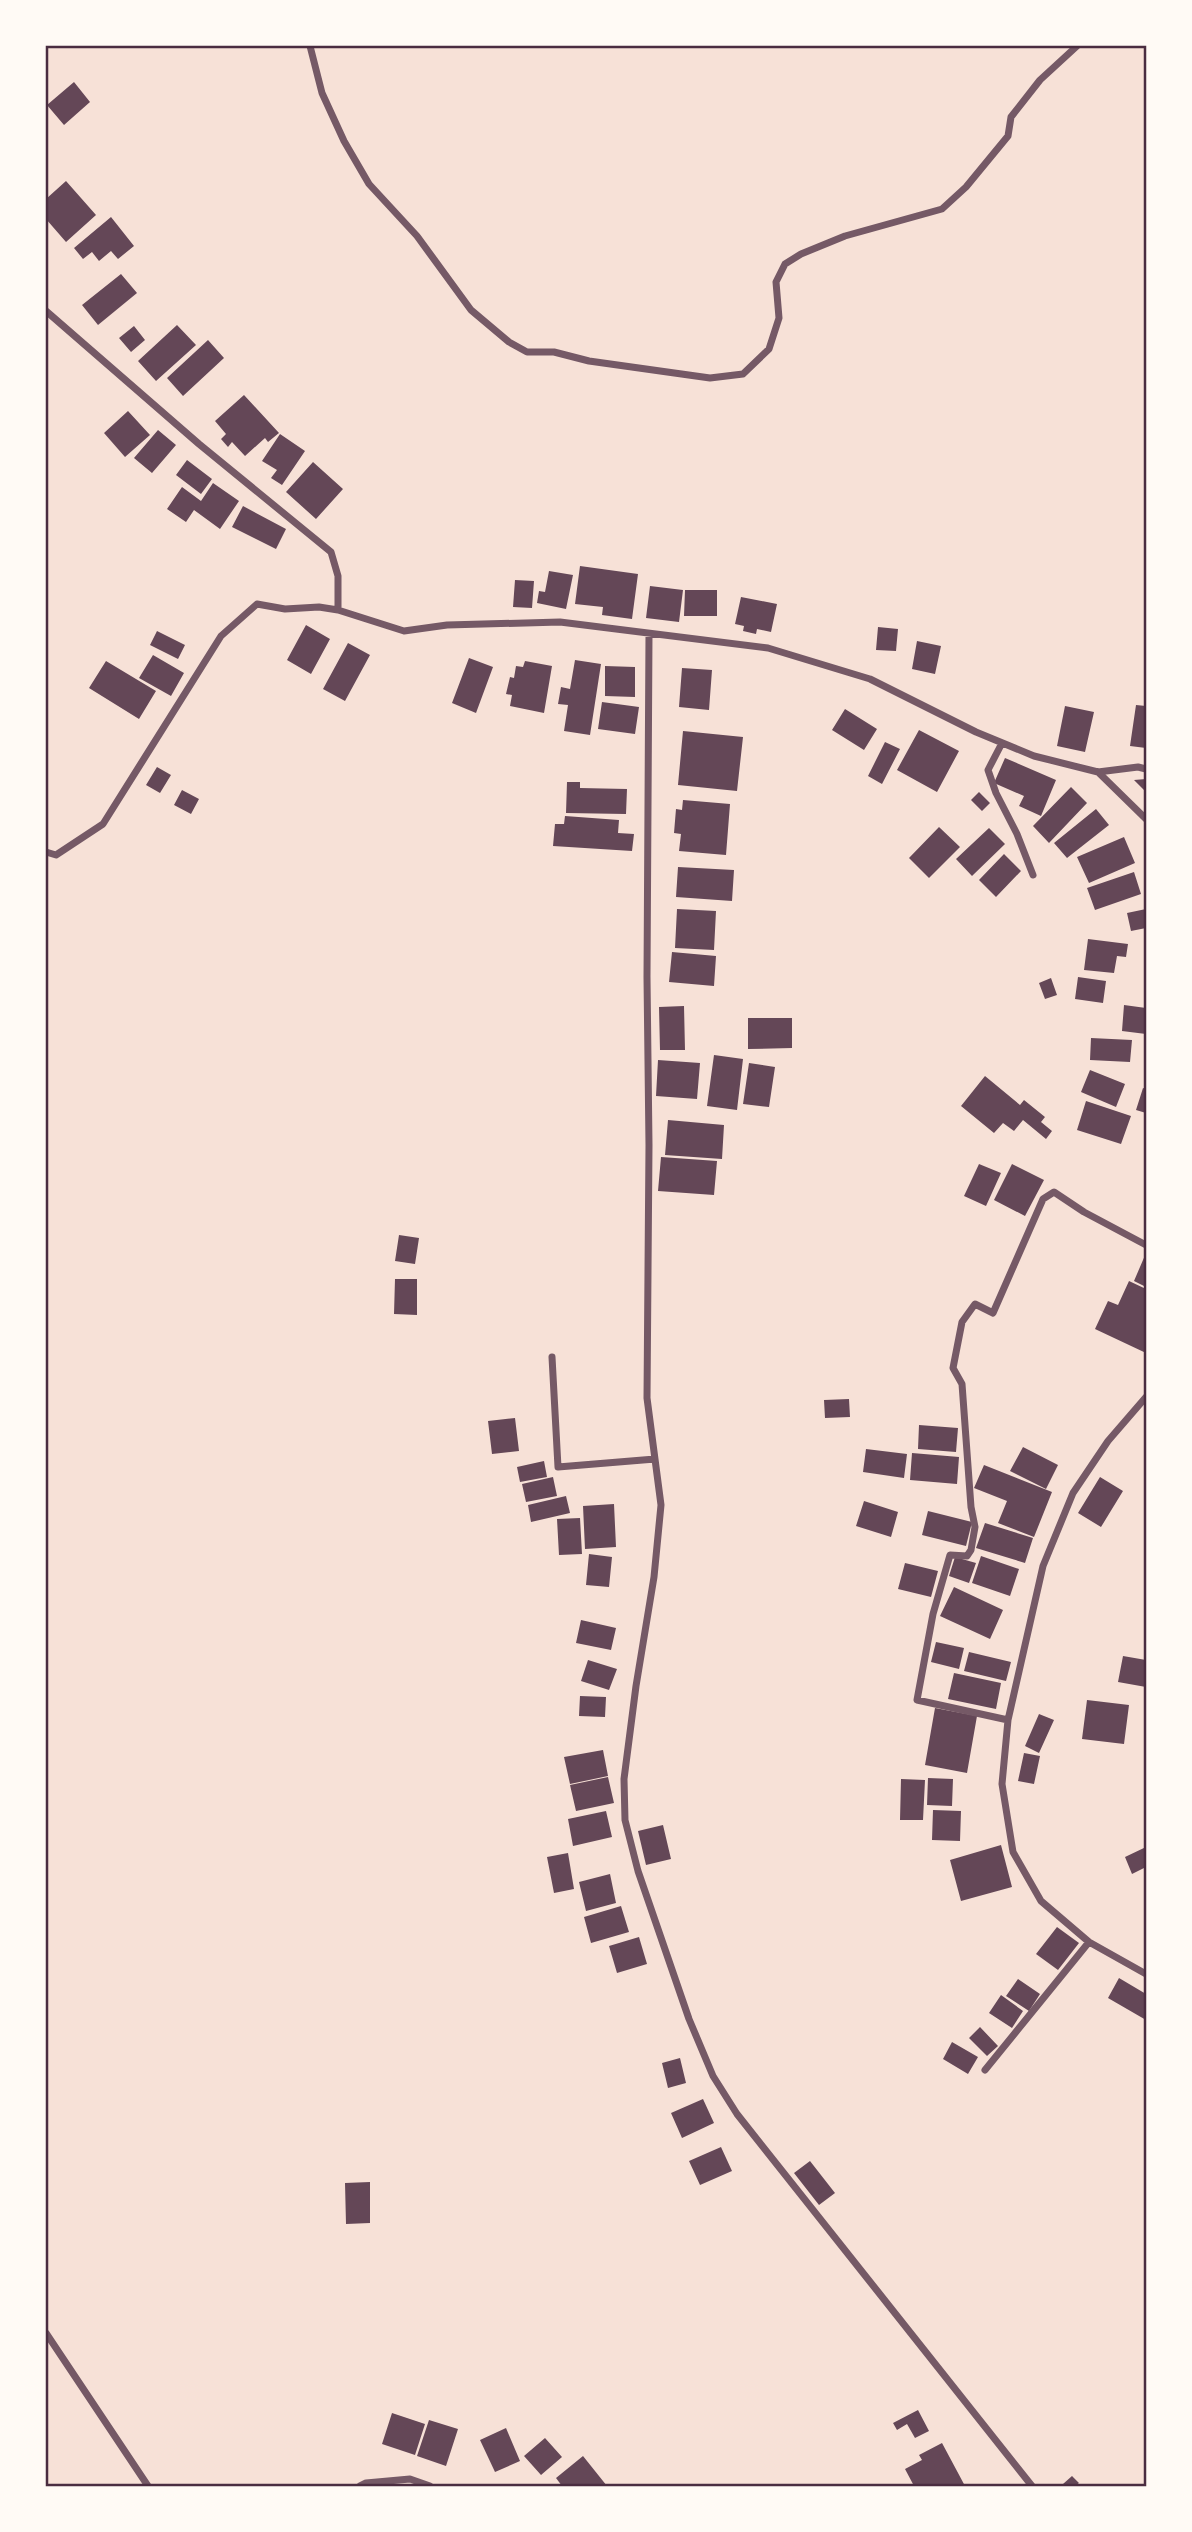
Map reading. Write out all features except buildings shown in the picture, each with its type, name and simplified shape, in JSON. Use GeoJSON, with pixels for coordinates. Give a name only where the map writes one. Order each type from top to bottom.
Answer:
{"type":"FeatureCollection","features":[{"type":"Feature","properties":{"kind":"street"},"geometry":{"type":"LineString","coordinates":[[310,46],[321,93],[369,184],[417,236],[471,310],[509,342],[527,352],[554,352],[589,361],[710,378],[744,374],[769,349],[779,318],[776,282],[785,264],[801,254],[845,236],[942,209],[966,187],[1008,136],[1011,117],[1040,80],[1077,46]]}},
{"type":"Feature","properties":{"kind":"street"},"geometry":{"type":"LineString","coordinates":[[46,311],[198,444],[331,552],[338,576],[338,610]]}},
{"type":"Feature","properties":{"kind":"street"},"geometry":{"type":"LineString","coordinates":[[46,852],[56,855],[103,824],[221,636],[257,604],[285,609],[319,607],[338,610],[404,631],[447,625],[559,622],[768,648],[870,679],[1034,756],[1098,772],[1146,769]]}},
{"type":"Feature","properties":{"kind":"street"},"geometry":{"type":"LineString","coordinates":[[649,634],[647,1398],[660,1505],[654,1577],[624,1779],[625,1820],[638,1871],[689,2020],[713,2076],[737,2114],[1032,2487]]}},
{"type":"Feature","properties":{"kind":"street"},"geometry":{"type":"LineString","coordinates":[[1002,743],[988,770],[1033,875]]}},
{"type":"Feature","properties":{"kind":"street"},"geometry":{"type":"LineString","coordinates":[[1098,772],[1146,819]]}},
{"type":"Feature","properties":{"kind":"street"},"geometry":{"type":"LineString","coordinates":[[1008,1720],[917,1700],[933,1614],[950,1555],[967,1556],[971,1550],[975,1527],[971,1507],[962,1384],[953,1368],[962,1322],[975,1304],[993,1313],[1043,1199],[1054,1192],[1084,1212],[1146,1245]]}},
{"type":"Feature","properties":{"kind":"street"},"geometry":{"type":"LineString","coordinates":[[552,1357],[558,1467],[655,1459]]}},
{"type":"Feature","properties":{"kind":"street"},"geometry":{"type":"LineString","coordinates":[[1146,1397],[1108,1441],[1073,1493],[1043,1566],[1008,1720],[1002,1784],[1013,1852],[1041,1901],[1089,1942],[1146,1974]]}},
{"type":"Feature","properties":{"kind":"street"},"geometry":{"type":"LineString","coordinates":[[985,2070],[1089,1942]]}},
{"type":"Feature","properties":{"kind":"street"},"geometry":{"type":"LineString","coordinates":[[46,2333],[148,2487]]}},
{"type":"Feature","properties":{"kind":"street"},"geometry":{"type":"LineString","coordinates":[[360,2487],[366,2483],[411,2479],[430,2487]]}}]}
